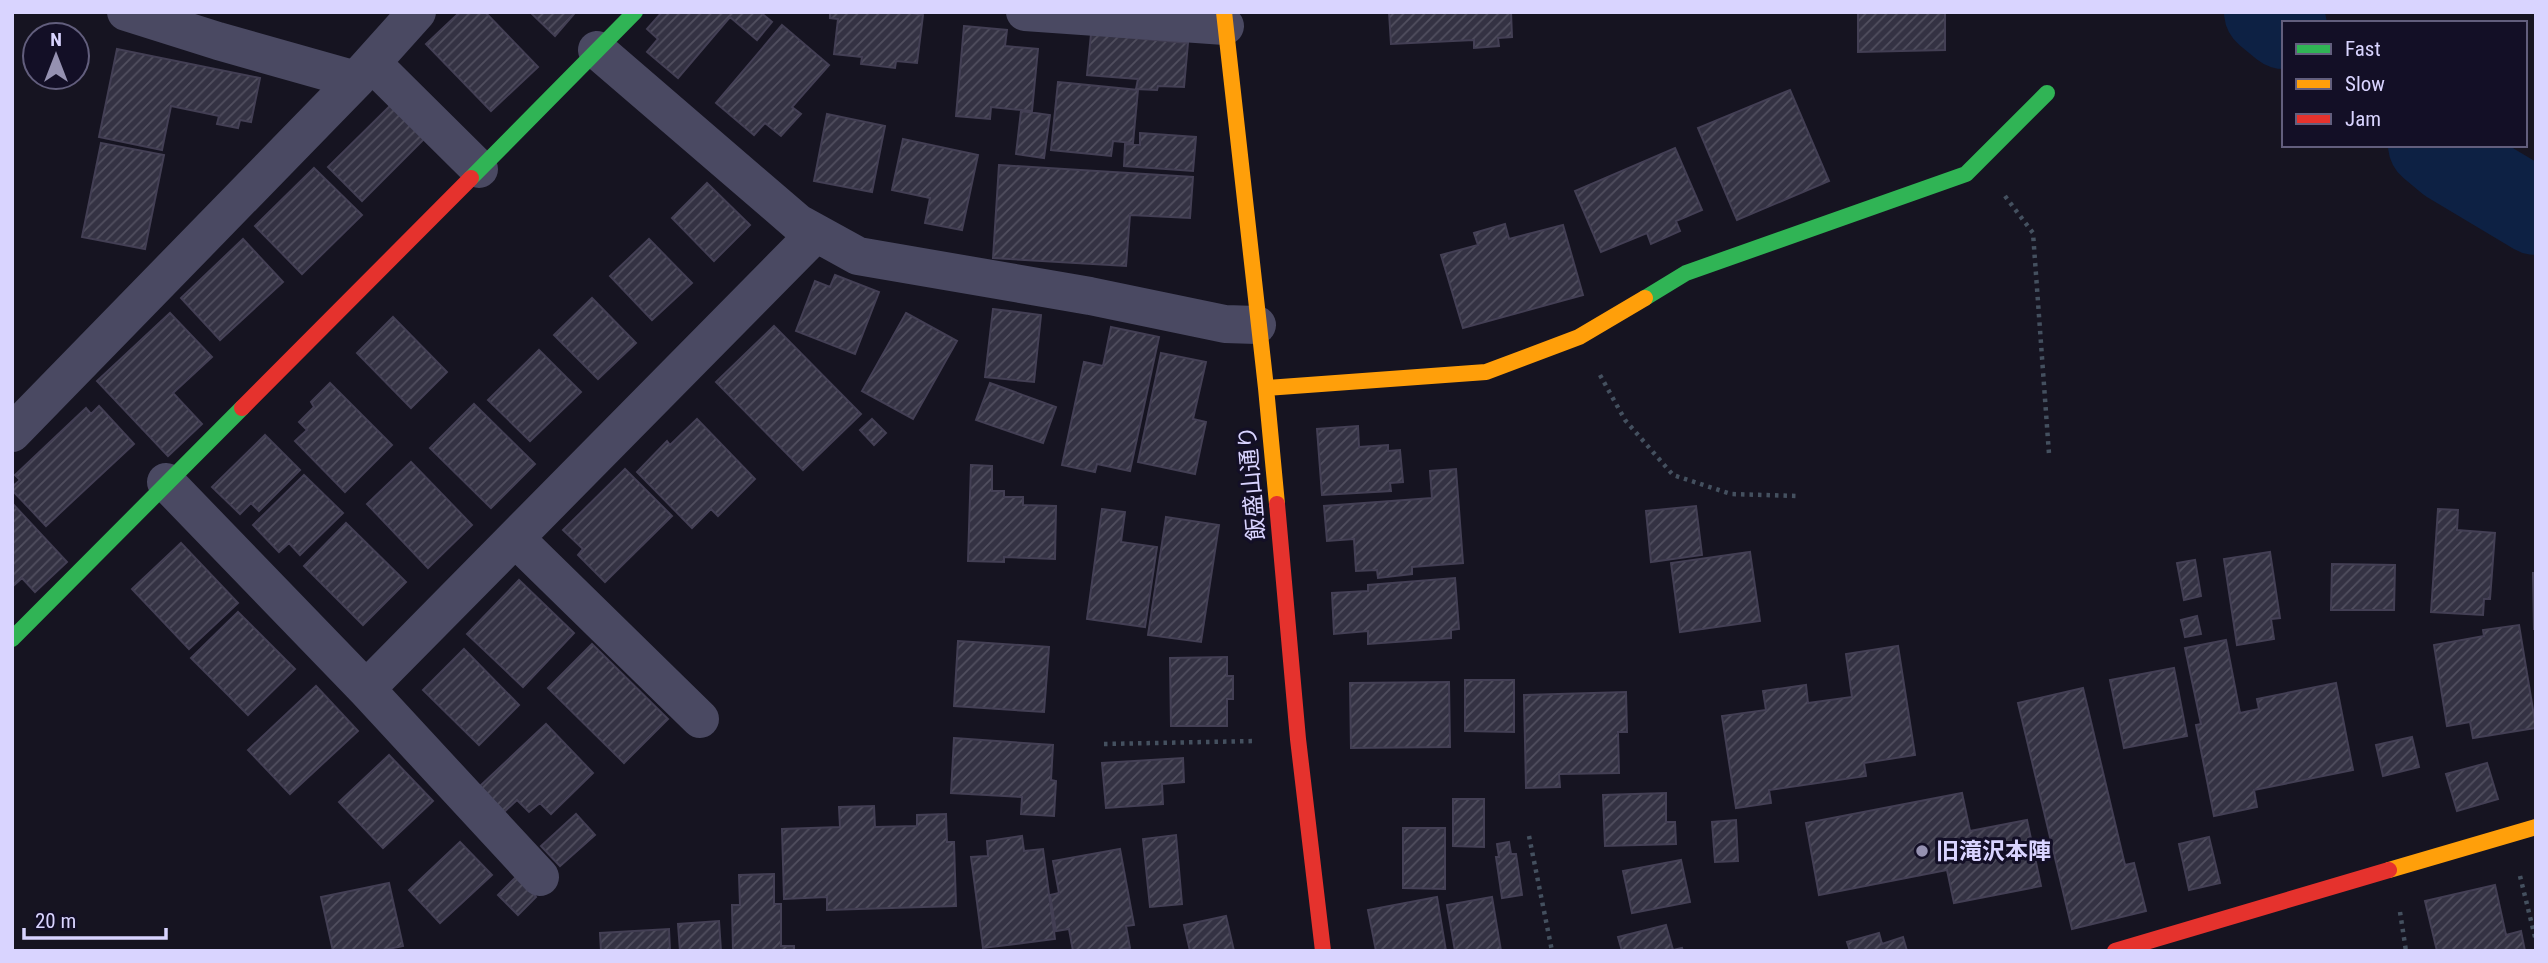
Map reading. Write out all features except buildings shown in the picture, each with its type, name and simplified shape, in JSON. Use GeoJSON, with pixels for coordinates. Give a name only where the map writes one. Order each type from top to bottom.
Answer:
{"type":"FeatureCollection","features":[{"type":"Feature","properties":{"kind":"street"},"geometry":{"type":"LineString","coordinates":[[126,12],[353,72],[479,169]]}},
{"type":"Feature","properties":{"kind":"street"},"geometry":{"type":"LineString","coordinates":[[353,72],[383,12]]}},
{"type":"Feature","properties":{"kind":"street"},"geometry":{"type":"LineString","coordinates":[[12,433],[353,72],[417,12]]}},
{"type":"Feature","properties":{"kind":"street"},"geometry":{"type":"LineString","coordinates":[[12,639],[635,12]]}},
{"type":"Feature","properties":{"kind":"street"},"geometry":{"type":"LineString","coordinates":[[1025,12],[1225,19]]}},
{"type":"Feature","properties":{"kind":"street","name":"飯盛山通り"},"geometry":{"type":"LineString","coordinates":[[1225,19],[1266,388],[1298,739],[1322,951]]}},
{"type":"Feature","properties":{"kind":"street"},"geometry":{"type":"LineString","coordinates":[[597,50],[797,223],[858,256],[1090,296],[1225,324],[1257,325]]}},
{"type":"Feature","properties":{"kind":"street"},"geometry":{"type":"LineString","coordinates":[[1266,388],[1486,372],[1579,337],[1686,273],[1966,174],[2048,93]]}},
{"type":"Feature","properties":{"kind":"street"},"geometry":{"type":"LineString","coordinates":[[366,689],[816,233]]}},
{"type":"Feature","properties":{"kind":"street"},"geometry":{"type":"LineString","coordinates":[[166,482],[366,689],[540,877]]}},
{"type":"Feature","properties":{"kind":"street"},"geometry":{"type":"LineString","coordinates":[[515,538],[700,719]]}},
{"type":"Feature","properties":{"kind":"street"},"geometry":{"type":"LineString","coordinates":[[2115,951],[2536,827]]}},
{"type":"Feature","properties":{"kind":"path"},"geometry":{"type":"LineString","coordinates":[[1979,162],[2033,233],[2049,454]]}},
{"type":"Feature","properties":{"kind":"path"},"geometry":{"type":"LineString","coordinates":[[1579,337],[1625,420],[1673,475],[1731,495],[1798,496]]}},
{"type":"Feature","properties":{"kind":"path"},"geometry":{"type":"LineString","coordinates":[[1104,744],[1298,739]]}},
{"type":"Feature","properties":{"kind":"path"},"geometry":{"type":"LineString","coordinates":[[2509,835],[2536,941]]}},
{"type":"Feature","properties":{"kind":"path"},"geometry":{"type":"LineString","coordinates":[[1529,836],[1552,951]]}},
{"type":"Feature","properties":{"kind":"waterway"},"geometry":{"type":"LineString","coordinates":[[2267,12],[2282,24]]}},
{"type":"Feature","properties":{"kind":"waterway"},"geometry":{"type":"LineString","coordinates":[[2433,147],[2449,160],[2536,212]]}},
{"type":"Feature","properties":{"kind":"traffic: fast"},"geometry":{"type":"LineString","coordinates":[[471,178],[635,12]]}},
{"type":"Feature","properties":{"kind":"traffic: fast"},"geometry":{"type":"LineString","coordinates":[[1645,298],[1686,273],[1966,174],[2047,93]]}},
{"type":"Feature","properties":{"kind":"traffic: fast"},"geometry":{"type":"LineString","coordinates":[[12,639],[242,408]]}},
{"type":"Feature","properties":{"kind":"traffic: slow"},"geometry":{"type":"LineString","coordinates":[[1224,12],[1277,504]]}},
{"type":"Feature","properties":{"kind":"traffic: slow"},"geometry":{"type":"LineString","coordinates":[[1266,388],[1486,372],[1579,337],[1645,298]]}},
{"type":"Feature","properties":{"kind":"traffic: slow"},"geometry":{"type":"LineString","coordinates":[[2389,870],[2536,827]]}},
{"type":"Feature","properties":{"kind":"traffic: jam"},"geometry":{"type":"LineString","coordinates":[[242,408],[471,178]]}},
{"type":"Feature","properties":{"kind":"traffic: jam"},"geometry":{"type":"LineString","coordinates":[[1277,504],[1298,739],[1323,951]]}},
{"type":"Feature","properties":{"kind":"traffic: jam"},"geometry":{"type":"LineString","coordinates":[[2115,951],[2389,870]]}},
{"type":"Feature","properties":{"kind":"place","name":"旧滝沢本陣"},"geometry":{"type":"Point","coordinates":[1922,851]}}]}
